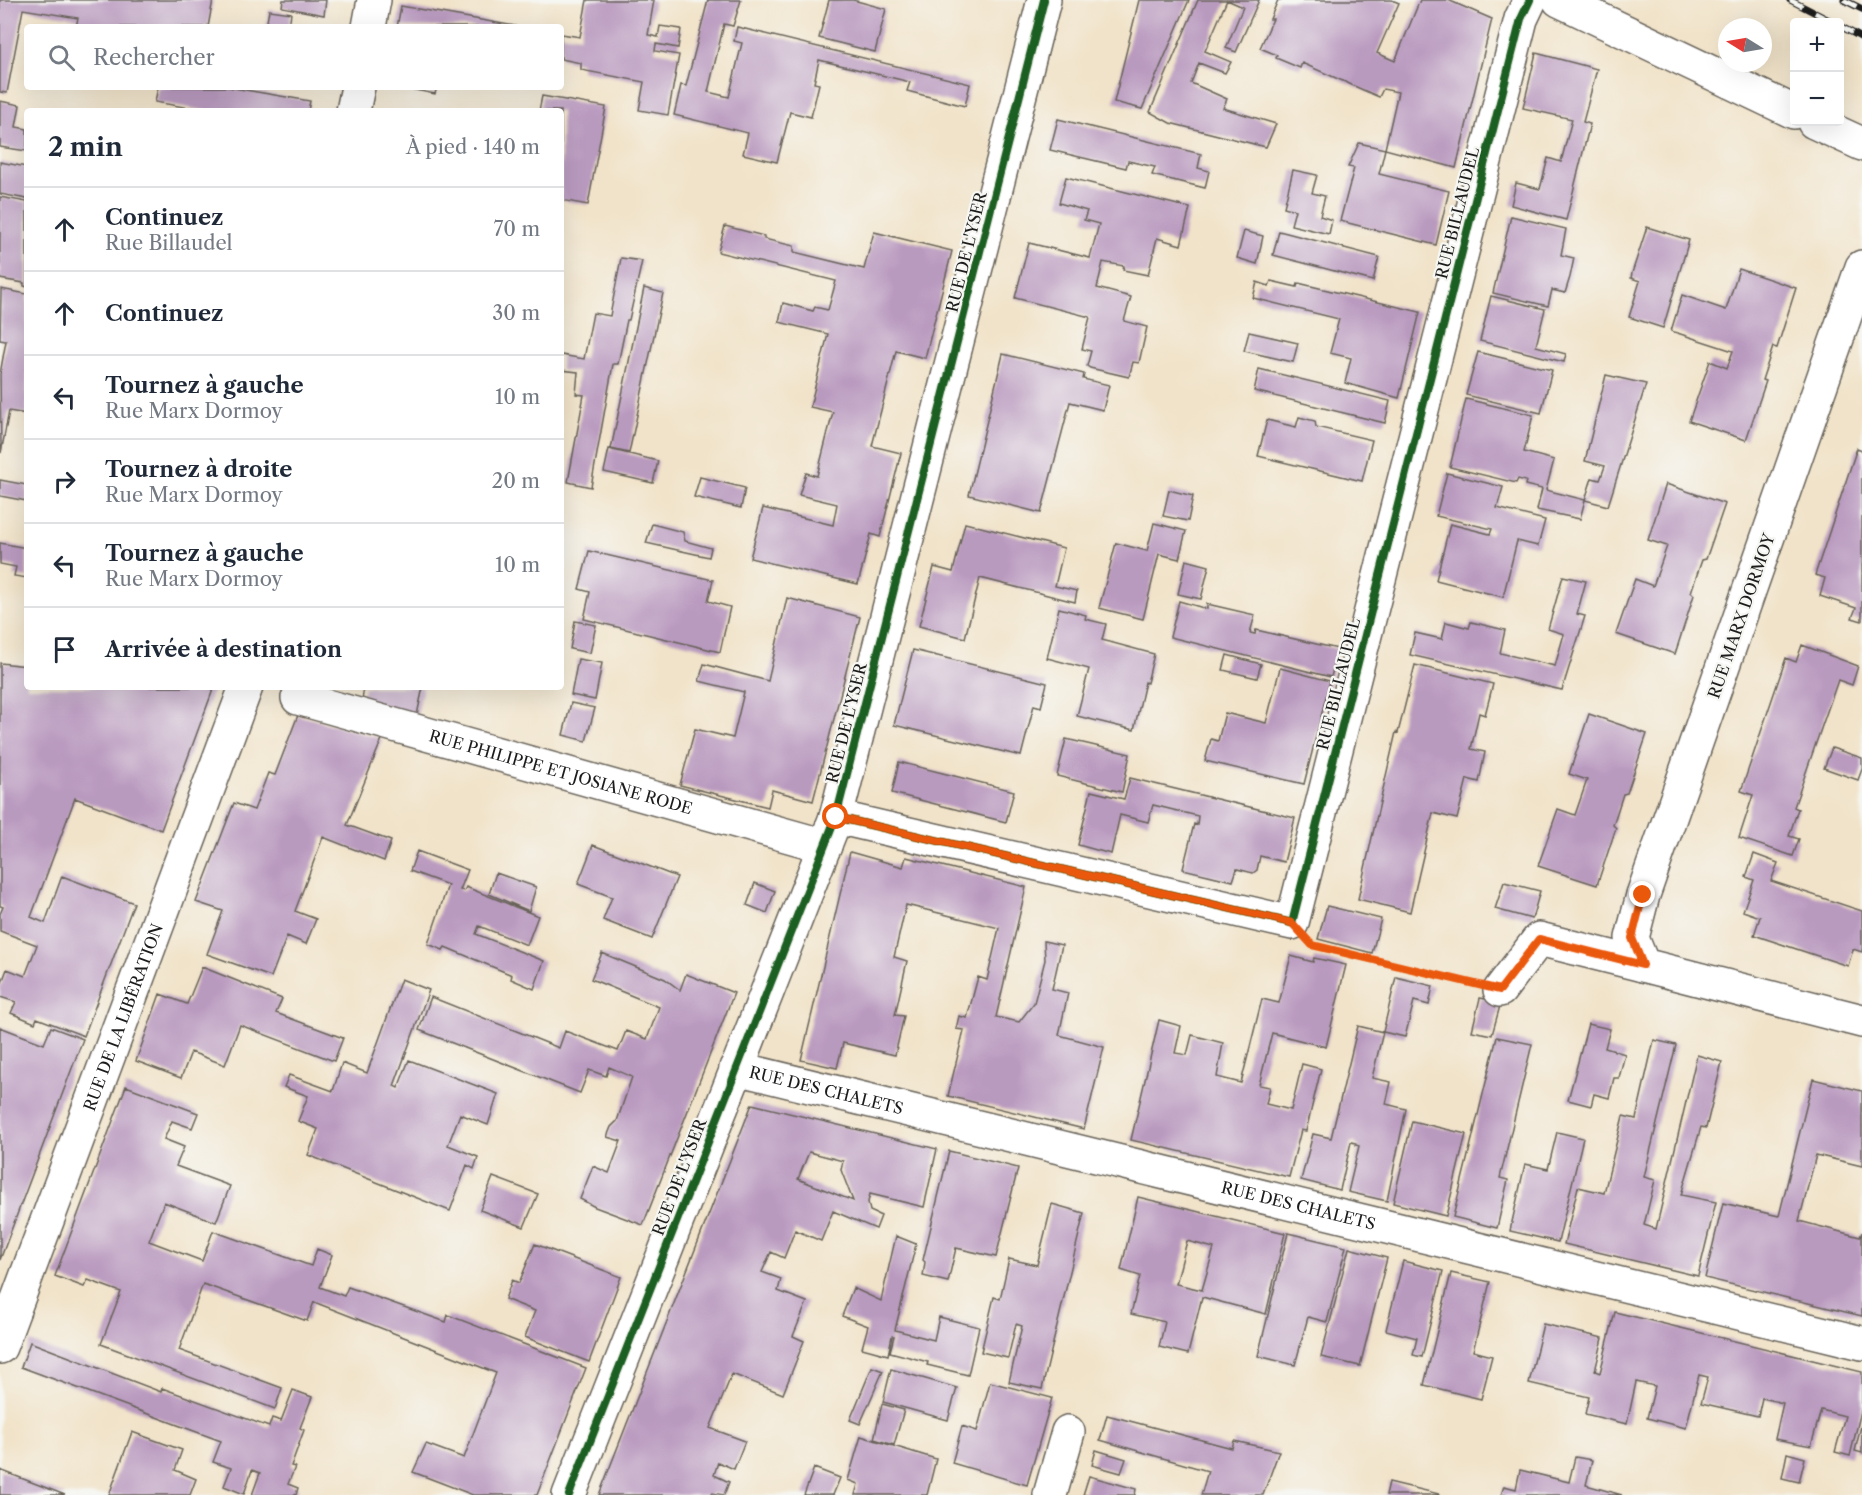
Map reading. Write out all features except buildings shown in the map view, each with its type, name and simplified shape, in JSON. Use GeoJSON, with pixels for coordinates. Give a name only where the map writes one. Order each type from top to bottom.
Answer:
{"type":"FeatureCollection","features":[{"type":"Feature","properties":{"kind":"street"},"geometry":{"type":"LineString","coordinates":[[370,24],[374,0]]}},
{"type":"Feature","properties":{"kind":"street","name":"RUE DE L'YSER"},"geometry":{"type":"LineString","coordinates":[[569,1495],[831,831],[1044,0]]}},
{"type":"Feature","properties":{"kind":"street","name":"RUE BILLAUDEL"},"geometry":{"type":"LineString","coordinates":[[1292,923],[1521,19],[1530,0]]}},
{"type":"Feature","properties":{"kind":"street"},"geometry":{"type":"LineString","coordinates":[[1558,0],[1790,110]]}},
{"type":"Feature","properties":{"kind":"street"},"geometry":{"type":"LineString","coordinates":[[354,108],[357,90]]}},
{"type":"Feature","properties":{"kind":"street"},"geometry":{"type":"LineString","coordinates":[[1823,126],[1862,144]]}},
{"type":"Feature","properties":{"kind":"street","name":"RUE MARX DORMOY"},"geometry":{"type":"LineString","coordinates":[[1643,965],[1632,938],[1643,895],[1862,267]]}},
{"type":"Feature","properties":{"kind":"street","name":"RUE DE LA LIBÉRATION"},"geometry":{"type":"LineString","coordinates":[[0,1347],[245,690]]}},
{"type":"Feature","properties":{"kind":"street","name":"RUE PHILIPPE ET JOSIANE RODE"},"geometry":{"type":"LineString","coordinates":[[298,698],[831,831]]}},
{"type":"Feature","properties":{"kind":"street"},"geometry":{"type":"LineString","coordinates":[[831,831],[1292,923]]}},
{"type":"Feature","properties":{"kind":"street"},"geometry":{"type":"LineString","coordinates":[[1500,990],[1539,939],[1862,1022]]}},
{"type":"Feature","properties":{"kind":"street","name":"RUE DES CHALETS"},"geometry":{"type":"LineString","coordinates":[[736,1068],[1862,1343]]}},
{"type":"Feature","properties":{"kind":"street"},"geometry":{"type":"LineString","coordinates":[[1050,1495],[1068,1432]]}},
{"type":"Feature","properties":{"kind":"path"},"geometry":{"type":"LineString","coordinates":[[1292,923],[1312,945],[1500,990]]}},
{"type":"Feature","properties":{"kind":"railway"},"geometry":{"type":"LineString","coordinates":[[1790,0],[1825,18]]}},
{"type":"Feature","properties":{"kind":"railway"},"geometry":{"type":"LineString","coordinates":[[1844,0],[1862,9]]}},
{"type":"Feature","properties":{"kind":"railway"},"geometry":{"type":"LineString","coordinates":[[1844,28],[1862,38]]}},
{"type":"Feature","properties":{"kind":"cycle path"},"geometry":{"type":"LineString","coordinates":[[569,1495],[836,817],[1044,0]]}},
{"type":"Feature","properties":{"kind":"cycle path"},"geometry":{"type":"LineString","coordinates":[[836,817],[1292,923],[1521,19],[1530,0]]}},
{"type":"Feature","properties":{"kind":"route"},"geometry":{"type":"LineString","coordinates":[[836,817],[1292,923],[1312,945],[1500,990],[1539,939],[1643,965],[1632,938],[1643,895]]}}]}
